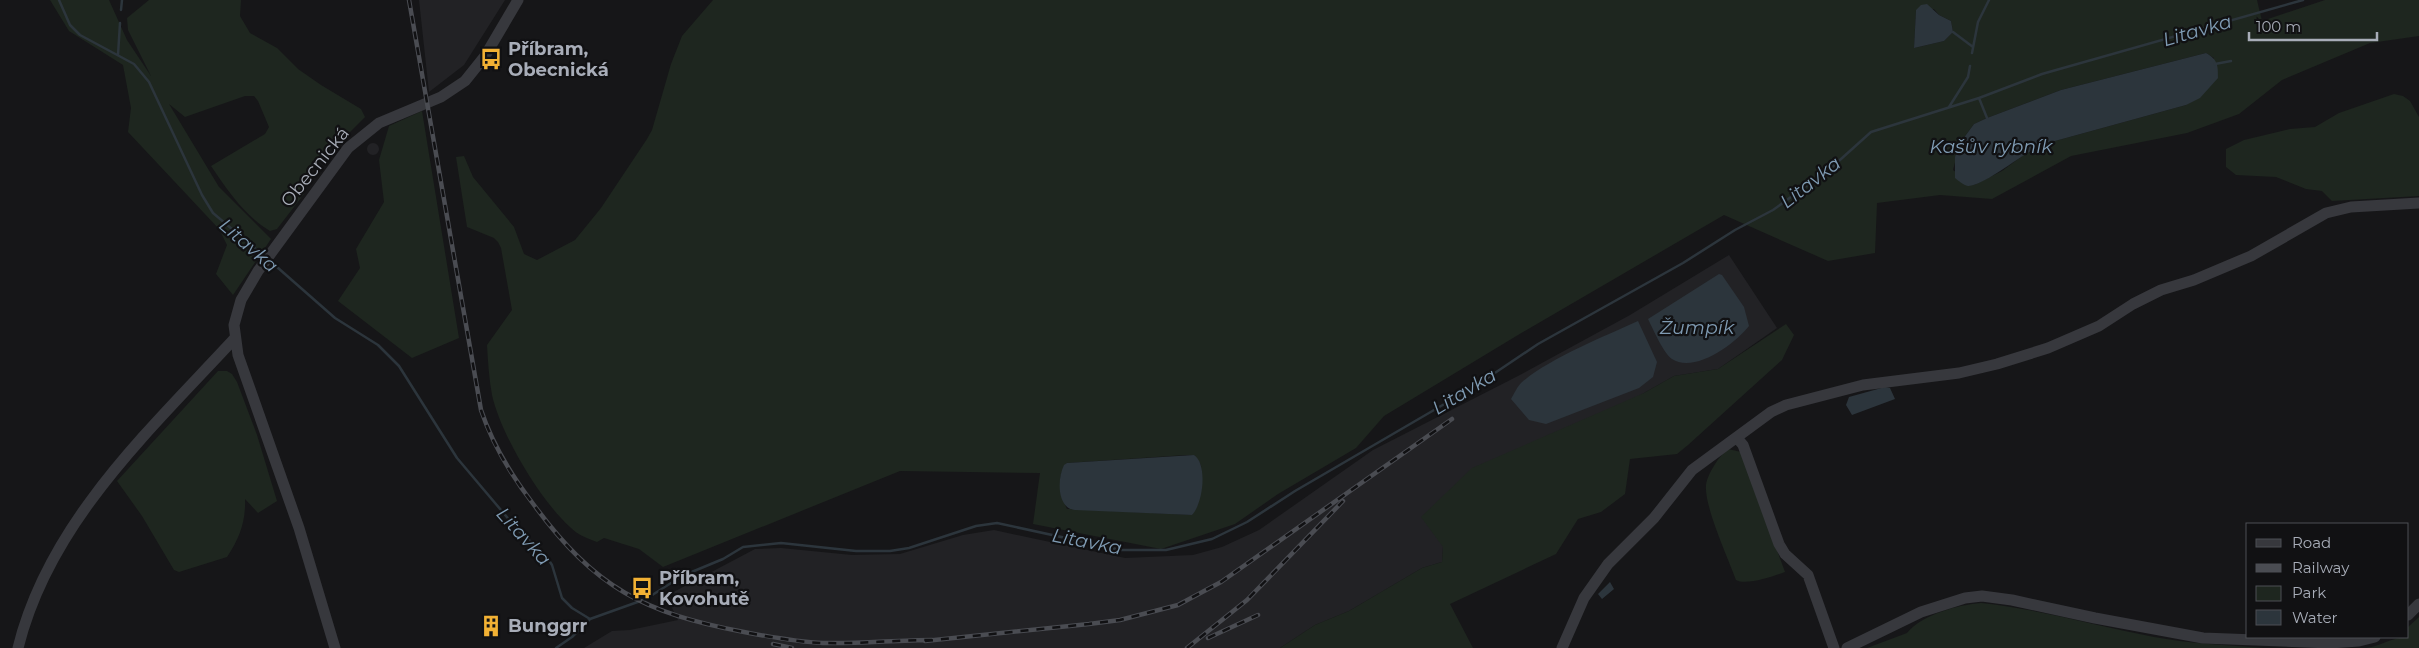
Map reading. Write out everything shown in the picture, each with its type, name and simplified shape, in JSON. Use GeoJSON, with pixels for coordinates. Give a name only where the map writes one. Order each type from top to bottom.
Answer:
{"type":"FeatureCollection","features":[{"type":"Feature","properties":{"kind":"street","name":"Obecnická"},"geometry":{"type":"LineString","coordinates":[[335,648],[299,528],[240,362],[234,325],[240,300],[258,271],[348,148],[362,134],[395,115],[441,97],[465,81],[485,56],[518,0]]}},
{"type":"Feature","properties":{"kind":"street"},"geometry":{"type":"LineString","coordinates":[[1562,648],[1584,598],[1608,564],[1654,518],[1692,470],[1708,456],[1737,438],[1756,421],[1786,405],[1863,385],[1959,373],[1997,364],[2057,345],[2100,326],[2133,304],[2161,290],[2194,280],[2251,256],[2326,213],[2351,207],[2419,203]]}},
{"type":"Feature","properties":{"kind":"street"},"geometry":{"type":"LineString","coordinates":[[18,648],[35,598],[55,558],[106,479],[235,338]]}},
{"type":"Feature","properties":{"kind":"street"},"geometry":{"type":"LineString","coordinates":[[1737,438],[1743,445],[1779,544],[1785,554],[1808,575],[1834,648]]}},
{"type":"Feature","properties":{"kind":"street"},"geometry":{"type":"LineString","coordinates":[[1847,648],[1921,612],[1965,598],[1982,596],[2012,600],[2203,638],[2330,643],[2360,641],[2371,638]]}},
{"type":"Feature","properties":{"kind":"street"},"geometry":{"type":"LineString","coordinates":[[2409,614],[2419,604]]}},
{"type":"Feature","properties":{"kind":"shaded area"},"geometry":{"type":"Polygon","coordinates":[[[419,0],[505,0],[464,65],[429,92],[419,0]]]}},
{"type":"Feature","properties":{"kind":"shaded area"},"geometry":{"type":"Polygon","coordinates":[[[373,143],[379,149],[373,155],[367,149],[373,143]]]}},
{"type":"Feature","properties":{"kind":"shaded area"},"geometry":{"type":"Polygon","coordinates":[[[1729,255],[1777,328],[1718,369],[1674,376],[1644,393],[1443,547],[1442,562],[1422,568],[1349,611],[1315,625],[1280,648],[584,648],[612,631],[630,630],[678,620],[666,596],[755,549],[781,548],[852,555],[900,554],[963,535],[994,530],[1125,558],[1193,555],[1222,547],[1259,530],[1373,450],[1518,376],[1630,315],[1729,255]]]}},
{"type":"Feature","properties":{"kind":"green space"},"geometry":{"type":"Polygon","coordinates":[[[50,0],[109,0],[127,40],[151,76],[128,30],[127,18],[149,0],[241,0],[240,16],[250,33],[277,48],[298,69],[361,109],[365,117],[341,141],[325,153],[313,167],[304,194],[277,229],[270,231],[244,210],[211,166],[265,134],[269,127],[258,101],[254,96],[245,96],[185,117],[169,104],[219,187],[271,239],[233,295],[216,274],[227,245],[219,229],[128,132],[131,108],[123,65],[69,31],[50,0]]]}},
{"type":"Feature","properties":{"kind":"green space"},"geometry":{"type":"Polygon","coordinates":[[[713,0],[2257,0],[2262,21],[2325,0],[2419,0],[2419,36],[2370,43],[2282,80],[2239,114],[2187,133],[2071,156],[1992,199],[1940,195],[1877,203],[1875,253],[1828,261],[1724,215],[1518,335],[1384,416],[1356,448],[1278,494],[1235,524],[1161,549],[1033,524],[1040,473],[900,471],[663,567],[639,549],[604,538],[597,542],[573,530],[546,501],[513,447],[504,429],[492,395],[487,345],[512,310],[501,248],[494,238],[467,227],[456,157],[464,156],[473,177],[514,227],[524,254],[537,260],[575,240],[601,208],[652,130],[671,64],[682,36],[713,0]],[[1934,9],[1916,10],[1914,48],[1944,41],[1953,32],[1951,21],[1939,15],[1934,9]],[[2206,53],[2061,90],[1974,124],[1960,143],[1953,170],[1974,185],[2002,171],[2030,150],[2044,144],[2186,105],[2214,58],[2206,53]],[[1194,455],[1067,463],[1061,474],[1060,486],[1062,498],[1067,509],[1192,515],[1198,504],[1202,486],[1201,465],[1194,455]]]}},
{"type":"Feature","properties":{"kind":"green space"},"geometry":{"type":"Polygon","coordinates":[[[2394,94],[2403,96],[2410,101],[2419,117],[2419,196],[2332,201],[2322,191],[2306,189],[2276,177],[2236,175],[2226,167],[2226,149],[2244,140],[2290,129],[2315,127],[2339,113],[2394,94]]]}},
{"type":"Feature","properties":{"kind":"green space"},"geometry":{"type":"Polygon","coordinates":[[[422,111],[459,338],[412,358],[338,301],[360,268],[356,249],[384,202],[379,160],[389,126],[422,111]]]}},
{"type":"Feature","properties":{"kind":"green space"},"geometry":{"type":"Polygon","coordinates":[[[1786,324],[1794,335],[1782,360],[1688,445],[1677,454],[1630,459],[1625,494],[1601,512],[1578,519],[1556,554],[1450,604],[1473,648],[1280,648],[1315,625],[1349,611],[1422,568],[1442,562],[1443,547],[1421,517],[1472,468],[1644,393],[1674,376],[1718,369],[1786,324]]]}},
{"type":"Feature","properties":{"kind":"green space"},"geometry":{"type":"Polygon","coordinates":[[[218,371],[227,371],[232,374],[237,382],[257,435],[277,501],[258,513],[245,499],[241,530],[227,557],[179,572],[174,570],[142,516],[117,481],[218,371]]]}},
{"type":"Feature","properties":{"kind":"green space"},"geometry":{"type":"Polygon","coordinates":[[[1728,449],[1741,452],[1785,572],[1753,581],[1741,582],[1736,580],[1722,546],[1706,494],[1706,485],[1711,470],[1728,449]]]}},
{"type":"Feature","properties":{"kind":"green space"},"geometry":{"type":"Polygon","coordinates":[[[1981,603],[2046,613],[2168,639],[2264,648],[1867,648],[1907,633],[1922,621],[1941,612],[1981,603]]]}},
{"type":"Feature","properties":{"kind":"green space"},"geometry":{"type":"Polygon","coordinates":[[[2419,617],[2419,648],[2366,648],[2397,638],[2409,638],[2409,626],[2419,617]]]}},
{"type":"Feature","properties":{"kind":"water"},"geometry":{"type":"Polygon","coordinates":[[[1927,4],[1939,15],[1951,21],[1953,32],[1944,41],[1914,48],[1916,10],[1921,5],[1927,4]]]}},
{"type":"Feature","properties":{"kind":"water","name":"Kašův rybník"},"geometry":{"type":"Polygon","coordinates":[[[2206,53],[2216,63],[2218,78],[2200,98],[2186,105],[2044,144],[1975,185],[1968,186],[1955,178],[1955,157],[1960,143],[1974,124],[2061,90],[2206,53]]]}},
{"type":"Feature","properties":{"kind":"water","name":"Žumpík"},"geometry":{"type":"Polygon","coordinates":[[[1719,274],[1722,275],[1744,307],[1749,326],[1734,341],[1714,355],[1691,363],[1681,363],[1672,359],[1662,347],[1648,319],[1719,274]]]}},
{"type":"Feature","properties":{"kind":"water"},"geometry":{"type":"Polygon","coordinates":[[[1638,321],[1657,362],[1653,377],[1639,388],[1546,424],[1529,420],[1511,399],[1521,383],[1546,365],[1638,321]]]}},
{"type":"Feature","properties":{"kind":"water"},"geometry":{"type":"Polygon","coordinates":[[[1885,387],[1890,388],[1895,399],[1852,415],[1846,405],[1849,397],[1885,387]]]}},
{"type":"Feature","properties":{"kind":"water"},"geometry":{"type":"Polygon","coordinates":[[[1194,455],[1201,467],[1202,484],[1199,502],[1192,515],[1075,510],[1069,508],[1062,499],[1060,478],[1064,465],[1067,463],[1194,455]]]}},
{"type":"Feature","properties":{"kind":"water"},"geometry":{"type":"Polygon","coordinates":[[[1610,582],[1614,589],[1602,599],[1598,594],[1610,582]]]}},
{"type":"Feature","properties":{"kind":"waterway","name":"Litavka"},"geometry":{"type":"LineString","coordinates":[[59,0],[70,25],[80,35],[134,64],[149,82],[202,195],[213,213],[265,257]]}},
{"type":"Feature","properties":{"kind":"waterway"},"geometry":{"type":"LineString","coordinates":[[121,10],[122,0]]}},
{"type":"Feature","properties":{"kind":"waterway"},"geometry":{"type":"LineString","coordinates":[[1972,53],[1978,22],[1989,0]]}},
{"type":"Feature","properties":{"kind":"waterway","name":"Litavka"},"geometry":{"type":"LineString","coordinates":[[269,260],[335,318],[378,345],[399,366],[457,458],[517,529],[546,556],[552,565],[562,598],[572,608],[590,619],[646,599],[682,576],[723,559],[743,547],[781,543],[856,551],[890,551],[909,548],[976,526],[997,523],[1121,550],[1166,550],[1212,539],[1247,522],[1295,491],[1477,385],[1538,344],[1773,210],[1831,168],[1871,132],[1979,98],[2042,74],[2303,0]]}},
{"type":"Feature","properties":{"kind":"waterway"},"geometry":{"type":"LineString","coordinates":[[118,55],[120,23]]}},
{"type":"Feature","properties":{"kind":"waterway"},"geometry":{"type":"LineString","coordinates":[[1953,32],[1973,47]]}},
{"type":"Feature","properties":{"kind":"waterway"},"geometry":{"type":"LineString","coordinates":[[2215,64],[2231,61]]}},
{"type":"Feature","properties":{"kind":"waterway"},"geometry":{"type":"LineString","coordinates":[[1949,107],[1968,77],[1970,66]]}},
{"type":"Feature","properties":{"kind":"waterway"},"geometry":{"type":"LineString","coordinates":[[1979,98],[1987,118]]}},
{"type":"Feature","properties":{"kind":"waterway"},"geometry":{"type":"LineString","coordinates":[[556,648],[572,637],[590,619]]}},
{"type":"Feature","properties":{"kind":"railway"},"geometry":{"type":"LineString","coordinates":[[409,0],[481,410],[491,436],[510,471],[556,534],[601,577],[624,592],[678,616],[744,632],[803,642],[837,643],[932,640]]}},
{"type":"Feature","properties":{"kind":"railway"},"geometry":{"type":"LineString","coordinates":[[925,641],[1120,620],[1178,605],[1221,582],[1452,419]]}},
{"type":"Feature","properties":{"kind":"railway"},"geometry":{"type":"LineString","coordinates":[[1187,648],[1247,600],[1343,501]]}},
{"type":"Feature","properties":{"kind":"railway"},"geometry":{"type":"LineString","coordinates":[[1208,638],[1258,615]]}},
{"type":"Feature","properties":{"kind":"railway"},"geometry":{"type":"LineString","coordinates":[[773,644],[792,648]]}},
{"type":"Feature","properties":{"kind":"place","name":"Příbram, Obecnická"},"geometry":{"type":"Point","coordinates":[491,59]}},
{"type":"Feature","properties":{"kind":"place","name":"Příbram, Kovohutě"},"geometry":{"type":"Point","coordinates":[642,588]}},
{"type":"Feature","properties":{"kind":"place","name":"Bunggrr"},"geometry":{"type":"Point","coordinates":[491,626]}}]}
